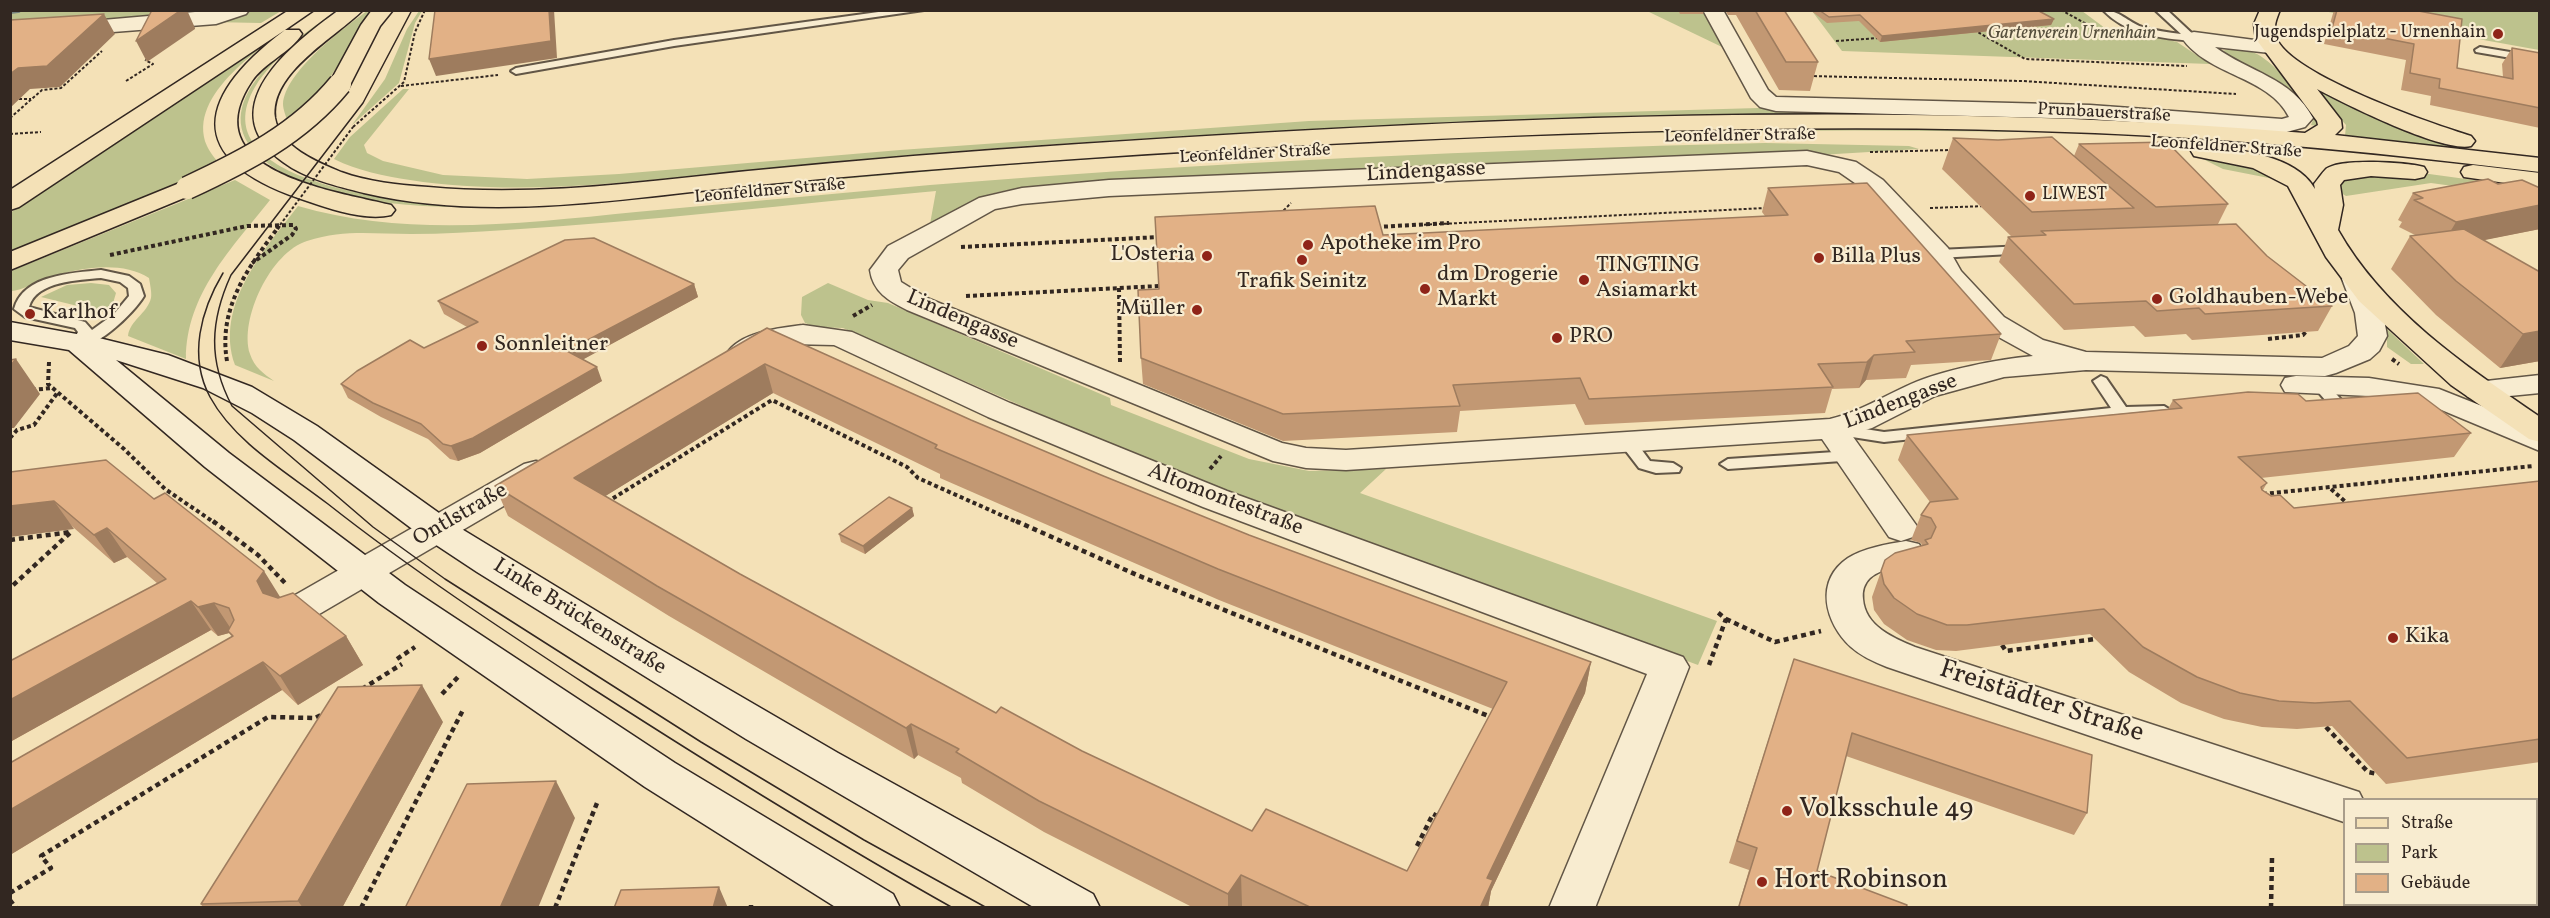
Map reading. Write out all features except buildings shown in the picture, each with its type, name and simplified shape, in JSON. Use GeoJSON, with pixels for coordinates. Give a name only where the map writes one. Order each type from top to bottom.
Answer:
{"type":"FeatureCollection","features":[{"type":"Feature","properties":{"kind":"main road"},"geometry":{"type":"LineString","coordinates":[[10,202],[271,28],[304,10]]}},
{"type":"Feature","properties":{"kind":"main road","name":"Leonfeldner Straße"},"geometry":{"type":"LineString","coordinates":[[323,10],[280,44],[241,81],[227,114],[227,133],[237,152],[254,169],[277,183],[341,204],[400,212],[520,214],[1079,166],[1481,144],[1891,135],[2115,140],[2320,154],[2473,172]]}},
{"type":"Feature","properties":{"kind":"main road","name":"Leonfeldner Straße"},"geometry":{"type":"LineString","coordinates":[[353,10],[308,45],[278,74],[263,106],[264,120],[270,136],[297,161],[323,174],[384,190],[432,195],[565,195],[1054,152],[1303,137],[1602,126],[1950,122],[2132,128],[2310,140],[2540,165]]}},
{"type":"Feature","properties":{"kind":"main road"},"geometry":{"type":"LineString","coordinates":[[10,262],[187,188],[239,163],[282,138],[318,111],[340,84],[371,25],[383,10]]}},
{"type":"Feature","properties":{"kind":"main road"},"geometry":{"type":"LineString","coordinates":[[2270,10],[2264,31],[2273,50],[2329,120],[2330,128],[2310,140]]}},
{"type":"Feature","properties":{"kind":"main road"},"geometry":{"type":"LineString","coordinates":[[2273,50],[2325,87],[2383,114],[2468,143],[2540,159]]}},
{"type":"Feature","properties":{"kind":"main road"},"geometry":{"type":"LineString","coordinates":[[2115,140],[2229,154],[2270,166],[2298,181],[2340,257],[2344,286],[2471,384],[2540,432]]}},
{"type":"Feature","properties":{"kind":"main road"},"geometry":{"type":"LineString","coordinates":[[2327,231],[2330,205],[2326,184],[2336,173],[2371,169],[2425,173],[2473,172],[2540,181]]}},
{"type":"Feature","properties":{"kind":"street"},"geometry":{"type":"LineString","coordinates":[[10,34],[216,18],[240,10]]}},
{"type":"Feature","properties":{"kind":"street","name":"Prunbauerstraße"},"geometry":{"type":"LineString","coordinates":[[1713,10],[1759,93],[1768,102],[1790,106],[2090,112],[2283,126],[2297,122],[2301,118],[2293,104],[2283,95],[2231,66],[2192,38]]}},
{"type":"Feature","properties":{"kind":"street"},"geometry":{"type":"LineString","coordinates":[[2192,38],[2273,50]]}},
{"type":"Feature","properties":{"kind":"street","name":"Lindengasse"},"geometry":{"type":"LineString","coordinates":[[2034,366],[2007,348],[1994,323],[1950,275],[1938,254],[1875,185],[1847,167],[1825,160],[1782,158],[1491,170],[1109,188],[1004,198],[971,210],[898,252],[884,270],[884,280],[891,290],[908,299],[1273,451],[1306,458],[1346,460],[1831,429],[1860,421],[1924,389],[2003,368],[2034,366],[2089,374],[2323,388],[2367,399],[2439,398],[2540,441]]}},
{"type":"Feature","properties":{"kind":"street","name":"Lindengasse"},"geometry":{"type":"LineString","coordinates":[[2323,388],[2371,345],[2373,333],[2344,286]]}},
{"type":"Feature","properties":{"kind":"street","name":"Lindengasse"},"geometry":{"type":"LineString","coordinates":[[1994,323],[2032,346],[2057,355],[2089,374]]}},
{"type":"Feature","properties":{"kind":"street","name":"Linke Brückenstraße"},"geometry":{"type":"LineString","coordinates":[[11,332],[168,364],[242,394],[280,415],[438,529],[646,660],[889,804],[1077,908]]}},
{"type":"Feature","properties":{"kind":"street","name":"Altomontestraße"},"geometry":{"type":"LineString","coordinates":[[712,370],[753,346],[784,335],[810,333],[842,338],[999,410],[1207,496],[1689,666]]}},
{"type":"Feature","properties":{"kind":"street","name":"Linke Brückenstraße"},"geometry":{"type":"LineString","coordinates":[[78,344],[217,460],[364,572],[477,653],[660,775],[877,908]]}},
{"type":"Feature","properties":{"kind":"street","name":"Lindengasse"},"geometry":{"type":"LineString","coordinates":[[2323,388],[2408,371],[2471,384]]}},
{"type":"Feature","properties":{"kind":"street","name":"Lindengasse"},"geometry":{"type":"LineString","coordinates":[[1977,376],[2012,382],[2089,374]]}},
{"type":"Feature","properties":{"kind":"street","name":"Lindengasse"},"geometry":{"type":"LineString","coordinates":[[2367,399],[2428,384],[2540,384]]}},
{"type":"Feature","properties":{"kind":"street","name":"Freistädter Straße"},"geometry":{"type":"LineString","coordinates":[[1831,429],[1903,541],[1850,577],[1843,595],[1847,613],[1853,624],[1872,643],[1901,657],[2343,804]]}},
{"type":"Feature","properties":{"kind":"street","name":"Ontlstraße"},"geometry":{"type":"LineString","coordinates":[[293,599],[364,572],[558,460]]}},
{"type":"Feature","properties":{"kind":"street"},"geometry":{"type":"LineString","coordinates":[[1572,908],[1689,666]]}},
{"type":"Feature","properties":{"kind":"lane"},"geometry":{"type":"LineString","coordinates":[[516,71],[636,49],[919,10]]}},
{"type":"Feature","properties":{"kind":"lane"},"geometry":{"type":"LineString","coordinates":[[2108,10],[2127,27],[2192,38]]}},
{"type":"Feature","properties":{"kind":"lane"},"geometry":{"type":"LineString","coordinates":[[2160,10],[2192,38]]}},
{"type":"Feature","properties":{"kind":"lane"},"geometry":{"type":"LineString","coordinates":[[2480,50],[2540,60]]}},
{"type":"Feature","properties":{"kind":"lane"},"geometry":{"type":"LineString","coordinates":[[1938,254],[2033,249]]}},
{"type":"Feature","properties":{"kind":"lane"},"geometry":{"type":"LineString","coordinates":[[101,274],[119,276],[131,281],[135,288],[134,298],[123,317],[78,344],[86,332],[85,328],[30,314],[21,309],[21,303],[26,295],[55,281],[78,276],[101,274]]}},
{"type":"Feature","properties":{"kind":"lane"},"geometry":{"type":"LineString","coordinates":[[2089,374],[2121,412]]}},
{"type":"Feature","properties":{"kind":"lane"},"geometry":{"type":"LineString","coordinates":[[2323,388],[2345,413]]}},
{"type":"Feature","properties":{"kind":"lane"},"geometry":{"type":"LineString","coordinates":[[2323,388],[2345,413]]}},
{"type":"Feature","properties":{"kind":"lane"},"geometry":{"type":"LineString","coordinates":[[2345,413],[2367,399]]}},
{"type":"Feature","properties":{"kind":"lane"},"geometry":{"type":"LineString","coordinates":[[1831,429],[1884,437],[2121,412],[2176,411]]}},
{"type":"Feature","properties":{"kind":"lane"},"geometry":{"type":"LineString","coordinates":[[1627,442],[1637,461],[1654,469],[1673,468]]}},
{"type":"Feature","properties":{"kind":"lane"},"geometry":{"type":"LineString","coordinates":[[1728,464],[1850,456]]}},
{"type":"Feature","properties":{"kind":"path"},"geometry":{"type":"LineString","coordinates":[[229,368],[223,332],[231,304],[252,263],[353,128],[401,86],[408,72],[415,32],[425,10]]}},
{"type":"Feature","properties":{"kind":"path"},"geometry":{"type":"LineString","coordinates":[[2061,10],[2106,34]]}},
{"type":"Feature","properties":{"kind":"path"},"geometry":{"type":"LineString","coordinates":[[1972,29],[2025,58],[2231,66]]}},
{"type":"Feature","properties":{"kind":"path"},"geometry":{"type":"LineString","coordinates":[[1836,41],[1882,37]]}},
{"type":"Feature","properties":{"kind":"path"},"geometry":{"type":"LineString","coordinates":[[11,117],[42,90],[61,88],[102,51]]}},
{"type":"Feature","properties":{"kind":"path"},"geometry":{"type":"LineString","coordinates":[[126,81],[153,64],[145,60]]}},
{"type":"Feature","properties":{"kind":"path"},"geometry":{"type":"LineString","coordinates":[[72,69],[83,68]]}},
{"type":"Feature","properties":{"kind":"path"},"geometry":{"type":"LineString","coordinates":[[401,86],[456,81],[516,71]]}},
{"type":"Feature","properties":{"kind":"path"},"geometry":{"type":"LineString","coordinates":[[1804,76],[2022,81],[2237,94]]}},
{"type":"Feature","properties":{"kind":"path"},"geometry":{"type":"LineString","coordinates":[[19,99],[32,98]]}},
{"type":"Feature","properties":{"kind":"path"},"geometry":{"type":"LineString","coordinates":[[10,134],[41,132]]}},
{"type":"Feature","properties":{"kind":"path"},"geometry":{"type":"LineString","coordinates":[[1867,152],[1962,150]]}},
{"type":"Feature","properties":{"kind":"path"},"geometry":{"type":"LineString","coordinates":[[1276,218],[1294,200]]}},
{"type":"Feature","properties":{"kind":"path"},"geometry":{"type":"LineString","coordinates":[[1944,208],[1991,205]]}},
{"type":"Feature","properties":{"kind":"path"},"geometry":{"type":"LineString","coordinates":[[1369,227],[1773,208]]}},
{"type":"Feature","properties":{"kind":"path"},"geometry":{"type":"LineString","coordinates":[[101,258],[247,226],[294,225],[296,229],[292,235],[252,263]]}},
{"type":"Feature","properties":{"kind":"path"},"geometry":{"type":"LineString","coordinates":[[960,247],[1168,237]]}},
{"type":"Feature","properties":{"kind":"path"},"geometry":{"type":"LineString","coordinates":[[843,322],[880,301],[1159,286]]}},
{"type":"Feature","properties":{"kind":"path"},"geometry":{"type":"LineString","coordinates":[[2300,294],[2344,286]]}},
{"type":"Feature","properties":{"kind":"path"},"geometry":{"type":"LineString","coordinates":[[1119,288],[1120,388]]}},
{"type":"Feature","properties":{"kind":"path"},"geometry":{"type":"LineString","coordinates":[[2267,339],[2303,335],[2308,330],[2309,324]]}},
{"type":"Feature","properties":{"kind":"path"},"geometry":{"type":"LineString","coordinates":[[45,360],[50,363],[48,384],[124,449],[165,489],[258,555],[281,581],[293,599]]}},
{"type":"Feature","properties":{"kind":"path"},"geometry":{"type":"LineString","coordinates":[[29,390],[52,387]]}},
{"type":"Feature","properties":{"kind":"path"},"geometry":{"type":"LineString","coordinates":[[10,432],[33,425],[58,392]]}},
{"type":"Feature","properties":{"kind":"path"},"geometry":{"type":"LineString","coordinates":[[599,508],[772,400],[907,466],[918,478],[1137,575],[1491,716],[1486,727]]}},
{"type":"Feature","properties":{"kind":"path"},"geometry":{"type":"LineString","coordinates":[[10,438],[16,430]]}},
{"type":"Feature","properties":{"kind":"path"},"geometry":{"type":"LineString","coordinates":[[2258,495],[2540,465]]}},
{"type":"Feature","properties":{"kind":"path"},"geometry":{"type":"LineString","coordinates":[[2330,488],[2356,511]]}},
{"type":"Feature","properties":{"kind":"path"},"geometry":{"type":"LineString","coordinates":[[10,540],[71,532],[10,588]]}},
{"type":"Feature","properties":{"kind":"path"},"geometry":{"type":"LineString","coordinates":[[1716,610],[1726,619],[1775,642],[1853,624]]}},
{"type":"Feature","properties":{"kind":"path"},"geometry":{"type":"LineString","coordinates":[[1689,666],[1726,619]]}},
{"type":"Feature","properties":{"kind":"path"},"geometry":{"type":"LineString","coordinates":[[2002,645],[2006,651],[2095,639]]}},
{"type":"Feature","properties":{"kind":"path"},"geometry":{"type":"LineString","coordinates":[[396,659],[423,642]]}},
{"type":"Feature","properties":{"kind":"path"},"geometry":{"type":"LineString","coordinates":[[354,694],[402,664]]}},
{"type":"Feature","properties":{"kind":"path"},"geometry":{"type":"LineString","coordinates":[[442,694],[464,670]]}},
{"type":"Feature","properties":{"kind":"path"},"geometry":{"type":"LineString","coordinates":[[361,908],[463,710]]}},
{"type":"Feature","properties":{"kind":"path"},"geometry":{"type":"LineString","coordinates":[[10,893],[51,868],[41,856],[267,717],[315,718],[325,712]]}},
{"type":"Feature","properties":{"kind":"path"},"geometry":{"type":"LineString","coordinates":[[2326,727],[2368,772],[2377,774]]}},
{"type":"Feature","properties":{"kind":"path"},"geometry":{"type":"LineString","coordinates":[[555,908],[597,803]]}},
{"type":"Feature","properties":{"kind":"path"},"geometry":{"type":"LineString","coordinates":[[1417,846],[1433,814],[1440,817],[1445,807]]}},
{"type":"Feature","properties":{"kind":"path"},"geometry":{"type":"LineString","coordinates":[[2271,908],[2272,858]]}},
{"type":"Feature","properties":{"kind":"path"},"geometry":{"type":"LineString","coordinates":[[10,900],[16,908]]}},
{"type":"Feature","properties":{"kind":"green space"},"geometry":{"type":"Polygon","coordinates":[[[340,10],[283,54],[263,75],[255,87],[245,120],[256,146],[281,166],[316,182],[398,199],[460,205],[1044,161],[1281,147],[994,166],[550,205],[454,207],[377,201],[350,197],[298,181],[276,169],[257,154],[243,133],[241,113],[248,92],[262,72],[300,37],[340,10]]]}},
{"type":"Feature","properties":{"kind":"green space"},"geometry":{"type":"Polygon","coordinates":[[[10,11],[207,11],[11,26],[10,11]]]}},
{"type":"Feature","properties":{"kind":"green space"},"geometry":{"type":"Polygon","coordinates":[[[249,11],[281,11],[261,23],[210,22],[249,11]]]}},
{"type":"Feature","properties":{"kind":"green space"},"geometry":{"type":"Polygon","coordinates":[[[367,11],[374,11],[319,94],[288,122],[283,104],[293,78],[316,52],[367,11]]]}},
{"type":"Feature","properties":{"kind":"green space"},"geometry":{"type":"Polygon","coordinates":[[[419,11],[422,11],[415,23],[399,83],[352,125],[385,79],[407,29],[419,11]]]}},
{"type":"Feature","properties":{"kind":"green space"},"geometry":{"type":"Polygon","coordinates":[[[1647,11],[1703,11],[1722,47],[1647,11]]]}},
{"type":"Feature","properties":{"kind":"green space","name":"Gartenverein Urnenhain"},"geometry":{"type":"Polygon","coordinates":[[[1812,11],[2082,11],[2109,31],[2122,29],[2177,42],[2210,64],[1842,51],[1812,11]]]}},
{"type":"Feature","properties":{"kind":"green space"},"geometry":{"type":"Polygon","coordinates":[[[2323,11],[2539,11],[2539,50],[2323,11]]]}},
{"type":"Feature","properties":{"kind":"green space"},"geometry":{"type":"Polygon","coordinates":[[[300,19],[250,56],[233,72],[218,90],[208,108],[203,127],[207,146],[220,165],[11,257],[10,213],[139,124],[300,19]]]}},
{"type":"Feature","properties":{"kind":"green space"},"geometry":{"type":"Polygon","coordinates":[[[2233,48],[2254,53],[2273,66],[2302,97],[2319,126],[2311,125],[2313,120],[2307,110],[2286,92],[2224,56],[2222,51],[2233,48]]]}},
{"type":"Feature","properties":{"kind":"green space"},"geometry":{"type":"Polygon","coordinates":[[[403,89],[409,89],[364,145],[367,153],[383,161],[443,175],[527,179],[619,174],[900,150],[1309,121],[1758,108],[1887,114],[1564,120],[1241,133],[988,149],[644,181],[566,186],[449,185],[391,177],[352,167],[334,159],[350,137],[403,89]]]}},
{"type":"Feature","properties":{"kind":"green space"},"geometry":{"type":"Polygon","coordinates":[[[2314,89],[2363,111],[2469,150],[2345,136],[2346,125],[2314,89]]]}},
{"type":"Feature","properties":{"kind":"green space"},"geometry":{"type":"Polygon","coordinates":[[[1825,128],[2020,129],[2023,132],[1653,133],[1284,147],[1629,132],[1825,128]]]}},
{"type":"Feature","properties":{"kind":"green space"},"geometry":{"type":"Polygon","coordinates":[[[1765,143],[1909,146],[1919,149],[1819,155],[1791,152],[1554,160],[1064,185],[990,194],[930,224],[936,191],[560,226],[447,233],[334,235],[307,241],[294,248],[281,258],[261,288],[249,323],[248,340],[252,359],[263,373],[274,381],[235,365],[230,343],[231,321],[246,280],[271,241],[298,206],[339,216],[381,222],[466,225],[552,220],[930,185],[1243,163],[1451,153],[1765,143]]]}},
{"type":"Feature","properties":{"kind":"green space"},"geometry":{"type":"Polygon","coordinates":[[[2201,158],[2242,165],[2279,180],[2223,169],[2201,158]]]}},
{"type":"Feature","properties":{"kind":"green space"},"geometry":{"type":"Polygon","coordinates":[[[2400,170],[2539,189],[2540,198],[2431,183],[2346,196],[2336,190],[2336,186],[2349,177],[2400,170]]]}},
{"type":"Feature","properties":{"kind":"green space"},"geometry":{"type":"Polygon","coordinates":[[[235,180],[270,200],[227,254],[203,293],[188,335],[186,359],[128,336],[129,330],[151,298],[149,278],[138,272],[112,268],[84,269],[57,275],[11,291],[11,271],[235,180]]]}},
{"type":"Feature","properties":{"kind":"green space"},"geometry":{"type":"Polygon","coordinates":[[[91,283],[109,285],[116,293],[111,310],[102,312],[41,297],[67,285],[91,283]]]}},
{"type":"Feature","properties":{"kind":"green space"},"geometry":{"type":"Polygon","coordinates":[[[828,283],[868,300],[888,303],[1110,398],[1111,405],[1249,459],[1309,471],[1386,469],[1360,493],[1717,621],[1698,665],[1167,469],[843,328],[815,327],[805,323],[801,315],[802,297],[828,283]]]}},
{"type":"Feature","properties":{"kind":"green space"},"geometry":{"type":"Polygon","coordinates":[[[2387,329],[2424,364],[2411,364],[2387,347],[2387,329]]]}},
{"type":"Feature","properties":{"kind":"waterway"},"geometry":{"type":"LineString","coordinates":[[10,11],[18,10]]}},
{"type":"Feature","properties":{"kind":"tram line"},"geometry":{"type":"LineString","coordinates":[[412,10],[363,103],[231,275],[219,309],[215,341],[219,373],[232,406],[373,527],[445,579],[701,742],[864,840],[987,908]]}},
{"type":"Feature","properties":{"kind":"tram line"},"geometry":{"type":"LineString","coordinates":[[223,273],[203,318],[200,334],[200,366],[210,397],[233,429],[248,443],[393,553],[559,667],[771,801],[953,908]]}},
{"type":"Feature","properties":{"kind":"place","name":"Jugendspielplatz - Urnenhain"},"geometry":{"type":"Point","coordinates":[2498,34]}},
{"type":"Feature","properties":{"kind":"place","name":"LIWEST"},"geometry":{"type":"Point","coordinates":[2030,196]}},
{"type":"Feature","properties":{"kind":"place","name":"Apotheke im Pro"},"geometry":{"type":"Point","coordinates":[1308,245]}},
{"type":"Feature","properties":{"kind":"place","name":"L'Osteria"},"geometry":{"type":"Point","coordinates":[1207,256]}},
{"type":"Feature","properties":{"kind":"place","name":"Billa Plus"},"geometry":{"type":"Point","coordinates":[1819,258]}},
{"type":"Feature","properties":{"kind":"place","name":"Trafik Seinitz"},"geometry":{"type":"Point","coordinates":[1302,260]}},
{"type":"Feature","properties":{"kind":"place","name":"TINGTING Asiamarkt"},"geometry":{"type":"Point","coordinates":[1584,280]}},
{"type":"Feature","properties":{"kind":"place","name":"dm Drogerie Markt"},"geometry":{"type":"Point","coordinates":[1425,289]}},
{"type":"Feature","properties":{"kind":"place","name":"Goldhauben-Webe"},"geometry":{"type":"Point","coordinates":[2157,299]}},
{"type":"Feature","properties":{"kind":"place","name":"Müller"},"geometry":{"type":"Point","coordinates":[1197,310]}},
{"type":"Feature","properties":{"kind":"place","name":"Karlhof"},"geometry":{"type":"Point","coordinates":[30,314]}},
{"type":"Feature","properties":{"kind":"place","name":"PRO"},"geometry":{"type":"Point","coordinates":[1557,338]}},
{"type":"Feature","properties":{"kind":"place","name":"Sonnleitner"},"geometry":{"type":"Point","coordinates":[482,346]}},
{"type":"Feature","properties":{"kind":"place","name":"Kika"},"geometry":{"type":"Point","coordinates":[2393,638]}},
{"type":"Feature","properties":{"kind":"place","name":"Volksschule 49"},"geometry":{"type":"Point","coordinates":[1787,811]}},
{"type":"Feature","properties":{"kind":"place","name":"Hort Robinson"},"geometry":{"type":"Point","coordinates":[1762,882]}}]}
